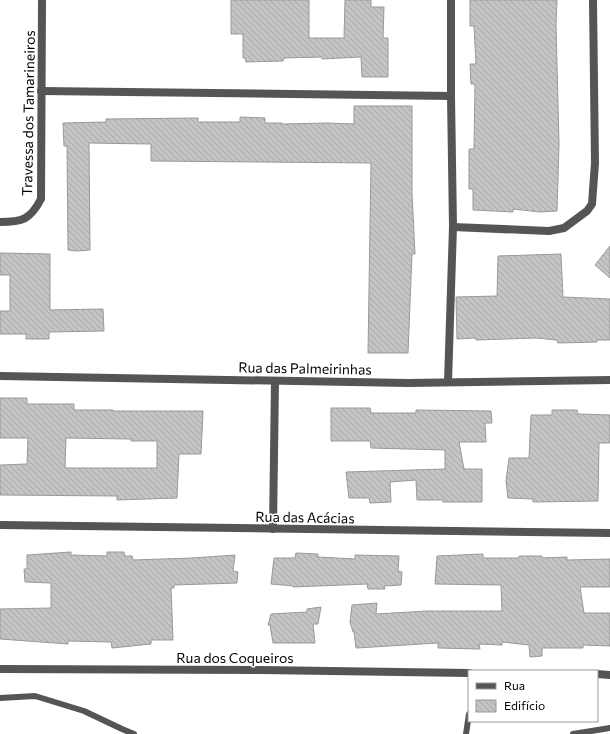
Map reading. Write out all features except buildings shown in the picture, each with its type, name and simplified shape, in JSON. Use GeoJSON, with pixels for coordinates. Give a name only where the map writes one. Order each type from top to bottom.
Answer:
{"type":"FeatureCollection","features":[{"type":"Feature","properties":{"kind":"street","name":"Travessa dos Tamarineiros"},"geometry":{"type":"LineString","coordinates":[[0,222],[17,222],[29,217],[37,208],[41,199],[42,0]]}},
{"type":"Feature","properties":{"kind":"street"},"geometry":{"type":"LineString","coordinates":[[448,382],[453,227],[451,0]]}},
{"type":"Feature","properties":{"kind":"street"},"geometry":{"type":"LineString","coordinates":[[453,227],[549,231],[564,228],[587,211],[592,204],[595,163],[593,0]]}},
{"type":"Feature","properties":{"kind":"street"},"geometry":{"type":"LineString","coordinates":[[41,91],[451,96]]}},
{"type":"Feature","properties":{"kind":"street","name":"Rua das Palmeirinhas"},"geometry":{"type":"LineString","coordinates":[[0,376],[408,383],[610,380]]}},
{"type":"Feature","properties":{"kind":"street"},"geometry":{"type":"LineString","coordinates":[[273,529],[275,381]]}},
{"type":"Feature","properties":{"kind":"street","name":"Rua das Acácias"},"geometry":{"type":"LineString","coordinates":[[0,525],[610,532]]}},
{"type":"Feature","properties":{"kind":"street","name":"Rua dos Coqueiros"},"geometry":{"type":"LineString","coordinates":[[0,669],[261,670],[468,673]]}},
{"type":"Feature","properties":{"kind":"street"},"geometry":{"type":"LineString","coordinates":[[598,674],[610,675]]}},
{"type":"Feature","properties":{"kind":"lane"},"geometry":{"type":"LineString","coordinates":[[0,698],[35,696],[84,711],[134,734]]}},
{"type":"Feature","properties":{"kind":"lane"},"geometry":{"type":"LineString","coordinates":[[466,734],[468,721]]}},
{"type":"Feature","properties":{"kind":"lane"},"geometry":{"type":"LineString","coordinates":[[573,734],[610,728]]}}]}
